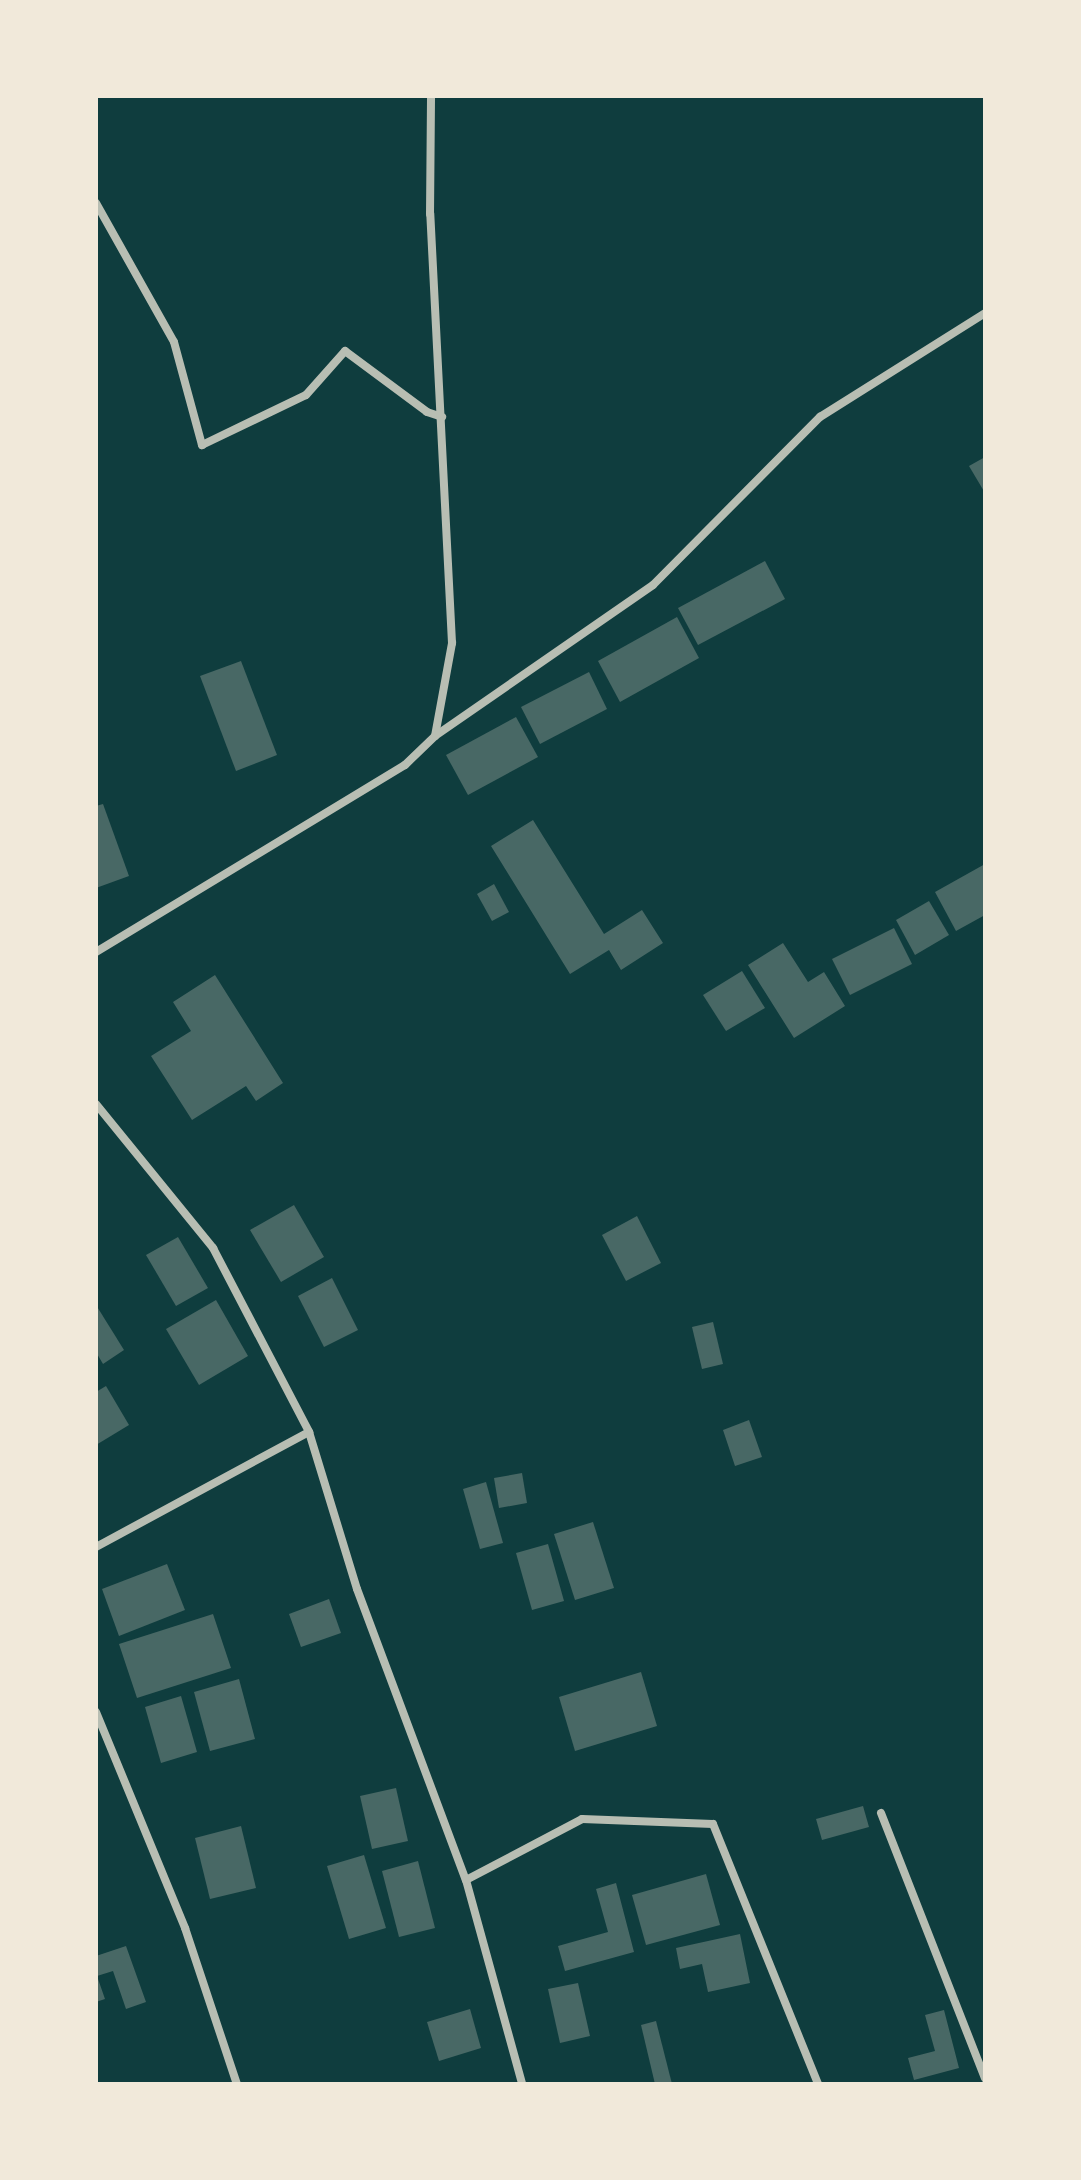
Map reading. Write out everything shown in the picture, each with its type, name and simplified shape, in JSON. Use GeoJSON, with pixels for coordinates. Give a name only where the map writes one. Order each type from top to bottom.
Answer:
{"type":"FeatureCollection","features":[{"type":"Feature","properties":{"kind":"street"},"geometry":{"type":"LineString","coordinates":[[431,96],[430,214],[452,643],[435,736]]}},
{"type":"Feature","properties":{"kind":"street"},"geometry":{"type":"LineString","coordinates":[[96,203],[174,342],[202,445],[306,395],[345,351],[427,412],[442,417]]}},
{"type":"Feature","properties":{"kind":"street"},"geometry":{"type":"LineString","coordinates":[[96,952],[405,765],[435,736],[653,585],[820,417],[985,313]]}},
{"type":"Feature","properties":{"kind":"street"},"geometry":{"type":"LineString","coordinates":[[96,1104],[213,1248],[309,1432],[357,1589],[466,1880],[522,2084]]}},
{"type":"Feature","properties":{"kind":"street"},"geometry":{"type":"LineString","coordinates":[[96,1547],[309,1432]]}},
{"type":"Feature","properties":{"kind":"street"},"geometry":{"type":"LineString","coordinates":[[96,1712],[185,1928],[237,2084]]}},
{"type":"Feature","properties":{"kind":"street"},"geometry":{"type":"LineString","coordinates":[[881,1813],[985,2078]]}},
{"type":"Feature","properties":{"kind":"street"},"geometry":{"type":"LineString","coordinates":[[466,1880],[582,1819],[713,1824],[818,2084]]}},
{"type":"Feature","properties":{"kind":"building"},"geometry":{"type":"Polygon","coordinates":[[[985,457],[985,493],[969,466],[985,457]]]}},
{"type":"Feature","properties":{"kind":"building"},"geometry":{"type":"Polygon","coordinates":[[[765,561],[785,599],[698,645],[678,608],[765,561]]]}},
{"type":"Feature","properties":{"kind":"building"},"geometry":{"type":"Polygon","coordinates":[[[677,617],[699,658],[620,702],[598,661],[677,617]]]}},
{"type":"Feature","properties":{"kind":"building"},"geometry":{"type":"Polygon","coordinates":[[[241,661],[277,755],[236,771],[200,676],[241,661]]]}},
{"type":"Feature","properties":{"kind":"building"},"geometry":{"type":"Polygon","coordinates":[[[589,672],[607,709],[540,744],[521,707],[589,672]]]}},
{"type":"Feature","properties":{"kind":"building"},"geometry":{"type":"Polygon","coordinates":[[[516,717],[538,757],[468,795],[446,755],[516,717]]]}},
{"type":"Feature","properties":{"kind":"building"},"geometry":{"type":"Polygon","coordinates":[[[103,804],[129,876],[96,888],[96,806],[103,804]]]}},
{"type":"Feature","properties":{"kind":"building"},"geometry":{"type":"Polygon","coordinates":[[[533,820],[604,934],[642,910],[663,943],[621,970],[609,950],[570,974],[491,846],[533,820]]]}},
{"type":"Feature","properties":{"kind":"building"},"geometry":{"type":"Polygon","coordinates":[[[985,864],[985,915],[956,931],[935,892],[985,864]]]}},
{"type":"Feature","properties":{"kind":"building"},"geometry":{"type":"Polygon","coordinates":[[[494,884],[509,912],[492,921],[477,894],[494,884]]]}},
{"type":"Feature","properties":{"kind":"building"},"geometry":{"type":"Polygon","coordinates":[[[929,901],[949,935],[915,955],[896,920],[929,901]]]}},
{"type":"Feature","properties":{"kind":"building"},"geometry":{"type":"Polygon","coordinates":[[[894,928],[912,964],[850,995],[832,959],[894,928]]]}},
{"type":"Feature","properties":{"kind":"building"},"geometry":{"type":"Polygon","coordinates":[[[783,943],[808,982],[824,972],[845,1006],[794,1038],[748,965],[783,943]]]}},
{"type":"Feature","properties":{"kind":"building"},"geometry":{"type":"Polygon","coordinates":[[[742,971],[765,1008],[726,1031],[703,995],[742,971]]]}},
{"type":"Feature","properties":{"kind":"building"},"geometry":{"type":"Polygon","coordinates":[[[215,975],[283,1083],[256,1101],[246,1086],[192,1120],[151,1056],[191,1031],[173,1002],[215,975]]]}},
{"type":"Feature","properties":{"kind":"building"},"geometry":{"type":"Polygon","coordinates":[[[294,1205],[324,1257],[281,1282],[250,1230],[294,1205]]]}},
{"type":"Feature","properties":{"kind":"building"},"geometry":{"type":"Polygon","coordinates":[[[637,1216],[661,1263],[626,1281],[602,1235],[637,1216]]]}},
{"type":"Feature","properties":{"kind":"building"},"geometry":{"type":"Polygon","coordinates":[[[178,1237],[208,1288],[176,1306],[146,1255],[178,1237]]]}},
{"type":"Feature","properties":{"kind":"building"},"geometry":{"type":"Polygon","coordinates":[[[332,1278],[358,1330],[324,1347],[298,1296],[332,1278]]]}},
{"type":"Feature","properties":{"kind":"building"},"geometry":{"type":"Polygon","coordinates":[[[216,1300],[248,1356],[199,1385],[166,1329],[216,1300]]]}},
{"type":"Feature","properties":{"kind":"building"},"geometry":{"type":"Polygon","coordinates":[[[96,1305],[124,1350],[103,1364],[96,1352],[96,1305]]]}},
{"type":"Feature","properties":{"kind":"building"},"geometry":{"type":"Polygon","coordinates":[[[713,1322],[723,1364],[702,1369],[692,1327],[713,1322]]]}},
{"type":"Feature","properties":{"kind":"building"},"geometry":{"type":"Polygon","coordinates":[[[106,1386],[129,1425],[96,1445],[96,1392],[106,1386]]]}},
{"type":"Feature","properties":{"kind":"building"},"geometry":{"type":"Polygon","coordinates":[[[749,1420],[762,1457],[735,1466],[723,1430],[749,1420]]]}},
{"type":"Feature","properties":{"kind":"building"},"geometry":{"type":"Polygon","coordinates":[[[522,1473],[527,1503],[499,1508],[494,1478],[522,1473]]]}},
{"type":"Feature","properties":{"kind":"building"},"geometry":{"type":"Polygon","coordinates":[[[486,1482],[503,1543],[480,1549],[463,1489],[486,1482]]]}},
{"type":"Feature","properties":{"kind":"building"},"geometry":{"type":"Polygon","coordinates":[[[593,1522],[614,1588],[575,1600],[554,1534],[593,1522]]]}},
{"type":"Feature","properties":{"kind":"building"},"geometry":{"type":"Polygon","coordinates":[[[548,1544],[564,1601],[532,1610],[516,1553],[548,1544]]]}},
{"type":"Feature","properties":{"kind":"building"},"geometry":{"type":"Polygon","coordinates":[[[167,1564],[185,1610],[119,1636],[102,1589],[167,1564]]]}},
{"type":"Feature","properties":{"kind":"building"},"geometry":{"type":"Polygon","coordinates":[[[329,1599],[341,1633],[301,1647],[289,1614],[329,1599]]]}},
{"type":"Feature","properties":{"kind":"building"},"geometry":{"type":"Polygon","coordinates":[[[213,1614],[231,1668],[137,1698],[119,1644],[213,1614]]]}},
{"type":"Feature","properties":{"kind":"building"},"geometry":{"type":"Polygon","coordinates":[[[641,1672],[657,1726],[575,1751],[559,1697],[641,1672]]]}},
{"type":"Feature","properties":{"kind":"building"},"geometry":{"type":"Polygon","coordinates":[[[239,1679],[255,1739],[210,1751],[194,1692],[239,1679]]]}},
{"type":"Feature","properties":{"kind":"building"},"geometry":{"type":"Polygon","coordinates":[[[181,1696],[197,1752],[161,1763],[145,1707],[181,1696]]]}},
{"type":"Feature","properties":{"kind":"building"},"geometry":{"type":"Polygon","coordinates":[[[396,1788],[408,1841],[372,1849],[360,1796],[396,1788]]]}},
{"type":"Feature","properties":{"kind":"building"},"geometry":{"type":"Polygon","coordinates":[[[863,1806],[869,1827],[822,1840],[816,1819],[863,1806]]]}},
{"type":"Feature","properties":{"kind":"building"},"geometry":{"type":"Polygon","coordinates":[[[241,1826],[256,1888],[210,1899],[195,1838],[241,1826]]]}},
{"type":"Feature","properties":{"kind":"building"},"geometry":{"type":"Polygon","coordinates":[[[364,1855],[386,1928],[349,1939],[327,1866],[364,1855]]]}},
{"type":"Feature","properties":{"kind":"building"},"geometry":{"type":"Polygon","coordinates":[[[418,1861],[435,1928],[399,1937],[382,1871],[418,1861]]]}},
{"type":"Feature","properties":{"kind":"building"},"geometry":{"type":"Polygon","coordinates":[[[706,1874],[720,1925],[646,1945],[632,1895],[706,1874]]]}},
{"type":"Feature","properties":{"kind":"building"},"geometry":{"type":"Polygon","coordinates":[[[616,1883],[634,1952],[565,1971],[558,1946],[608,1932],[596,1889],[616,1883]]]}},
{"type":"Feature","properties":{"kind":"building"},"geometry":{"type":"Polygon","coordinates":[[[740,1934],[750,1983],[708,1992],[702,1964],[680,1969],[676,1948],[740,1934]]]}},
{"type":"Feature","properties":{"kind":"building"},"geometry":{"type":"Polygon","coordinates":[[[126,1946],[146,2002],[126,2009],[113,1971],[97,1976],[105,1999],[96,2002],[96,1956],[126,1946]]]}},
{"type":"Feature","properties":{"kind":"building"},"geometry":{"type":"Polygon","coordinates":[[[578,1983],[590,2036],[560,2043],[548,1989],[578,1983]]]}},
{"type":"Feature","properties":{"kind":"building"},"geometry":{"type":"Polygon","coordinates":[[[470,2009],[481,2048],[439,2061],[427,2022],[470,2009]]]}},
{"type":"Feature","properties":{"kind":"building"},"geometry":{"type":"Polygon","coordinates":[[[944,2010],[959,2068],[914,2080],[908,2058],[935,2051],[925,2015],[944,2010]]]}},
{"type":"Feature","properties":{"kind":"building"},"geometry":{"type":"Polygon","coordinates":[[[656,2021],[672,2084],[655,2084],[641,2025],[656,2021]]]}}]}
